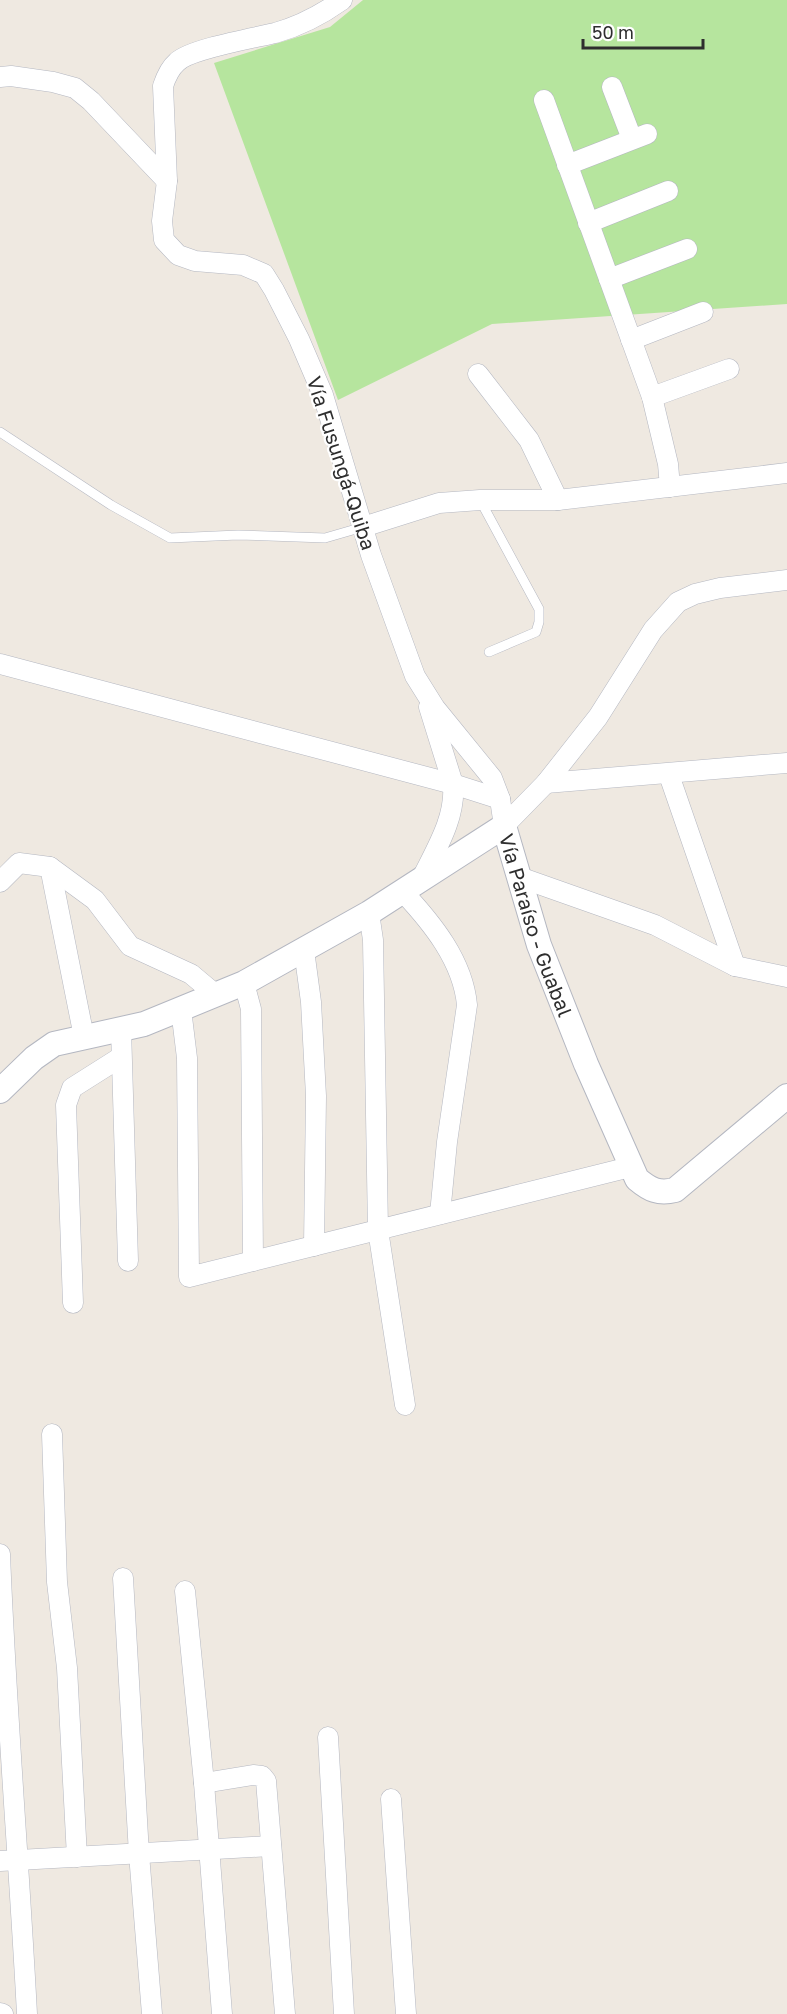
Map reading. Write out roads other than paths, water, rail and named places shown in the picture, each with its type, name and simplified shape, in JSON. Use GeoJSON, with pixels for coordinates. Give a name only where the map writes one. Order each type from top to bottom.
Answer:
{"type":"FeatureCollection","features":[{"type":"Feature","properties":{"kind":"street","name":"Vía Fusungá-Quiba"},"geometry":{"type":"LineString","coordinates":[[342,0],[326,12],[304,23],[207,49],[178,60],[168,72],[163,86],[167,181],[162,221],[164,240],[178,255],[195,261],[243,265],[264,274],[274,290],[299,339],[323,395],[371,555],[415,676],[425,693]]}},
{"type":"Feature","properties":{"kind":"street"},"geometry":{"type":"LineString","coordinates":[[0,76],[22,77],[75,88],[92,101],[167,181]]}},
{"type":"Feature","properties":{"kind":"street"},"geometry":{"type":"LineString","coordinates":[[567,165],[639,137],[612,87]]}},
{"type":"Feature","properties":{"kind":"street"},"geometry":{"type":"LineString","coordinates":[[544,100],[652,397],[668,464],[670,487]]}},
{"type":"Feature","properties":{"kind":"street"},"geometry":{"type":"LineString","coordinates":[[588,223],[668,191]]}},
{"type":"Feature","properties":{"kind":"street"},"geometry":{"type":"LineString","coordinates":[[609,279],[687,249]]}},
{"type":"Feature","properties":{"kind":"street"},"geometry":{"type":"LineString","coordinates":[[631,340],[703,312]]}},
{"type":"Feature","properties":{"kind":"street"},"geometry":{"type":"LineString","coordinates":[[652,397],[729,369]]}},
{"type":"Feature","properties":{"kind":"street"},"geometry":{"type":"LineString","coordinates":[[478,374],[529,440],[558,500]]}},
{"type":"Feature","properties":{"kind":"street"},"geometry":{"type":"LineString","coordinates":[[363,527],[439,503],[480,500],[558,500],[787,473]]}},
{"type":"Feature","properties":{"kind":"street"},"geometry":{"type":"LineString","coordinates":[[504,826],[546,783],[598,717],[653,630],[678,602],[695,594],[720,588],[787,580]]}},
{"type":"Feature","properties":{"kind":"street"},"geometry":{"type":"LineString","coordinates":[[0,664],[453,784],[500,800]]}},
{"type":"Feature","properties":{"kind":"street"},"geometry":{"type":"LineString","coordinates":[[425,693],[453,784],[454,796],[452,814],[412,886],[447,948],[465,989],[467,1005],[447,1142],[440,1214]]}},
{"type":"Feature","properties":{"kind":"street"},"geometry":{"type":"LineString","coordinates":[[425,693],[492,778],[500,800],[504,826]]}},
{"type":"Feature","properties":{"kind":"street"},"geometry":{"type":"LineString","coordinates":[[546,783],[669,775],[787,763]]}},
{"type":"Feature","properties":{"kind":"street"},"geometry":{"type":"LineString","coordinates":[[669,775],[735,966]]}},
{"type":"Feature","properties":{"kind":"street","name":"Vía Paraíso - Guabal"},"geometry":{"type":"LineString","coordinates":[[0,1091],[34,1058],[54,1044],[144,1024],[244,983],[369,913],[504,826],[539,945],[586,1064],[637,1179],[649,1189],[663,1193],[675,1190],[787,1096]]}},
{"type":"Feature","properties":{"kind":"street"},"geometry":{"type":"LineString","coordinates":[[0,882],[19,863],[50,867],[94,900],[130,946],[191,974],[216,995]]}},
{"type":"Feature","properties":{"kind":"street"},"geometry":{"type":"LineString","coordinates":[[50,867],[84,1038]]}},
{"type":"Feature","properties":{"kind":"street"},"geometry":{"type":"LineString","coordinates":[[519,877],[655,925],[735,966],[787,977]]}},
{"type":"Feature","properties":{"kind":"street"},"geometry":{"type":"LineString","coordinates":[[369,913],[373,940],[378,1230],[405,1405]]}},
{"type":"Feature","properties":{"kind":"street"},"geometry":{"type":"LineString","coordinates":[[304,950],[311,1002],[316,1096],[314,1246]]}},
{"type":"Feature","properties":{"kind":"street"},"geometry":{"type":"LineString","coordinates":[[244,983],[251,1009],[253,1261]]}},
{"type":"Feature","properties":{"kind":"street"},"geometry":{"type":"LineString","coordinates":[[181,1009],[187,1058],[189,1277],[630,1167]]}},
{"type":"Feature","properties":{"kind":"street"},"geometry":{"type":"LineString","coordinates":[[121,1029],[128,1261]]}},
{"type":"Feature","properties":{"kind":"street"},"geometry":{"type":"LineString","coordinates":[[73,1304],[66,1105],[72,1088],[122,1057]]}},
{"type":"Feature","properties":{"kind":"street"},"geometry":{"type":"LineString","coordinates":[[52,1434],[57,1582],[68,1668],[77,1857]]}},
{"type":"Feature","properties":{"kind":"street"},"geometry":{"type":"LineString","coordinates":[[0,1554],[9,1861],[27,2014]]}},
{"type":"Feature","properties":{"kind":"street"},"geometry":{"type":"LineString","coordinates":[[123,1578],[139,1854],[152,2014]]}},
{"type":"Feature","properties":{"kind":"street"},"geometry":{"type":"LineString","coordinates":[[185,1591],[204,1783],[222,2014]]}},
{"type":"Feature","properties":{"kind":"street"},"geometry":{"type":"LineString","coordinates":[[328,1737],[344,2014]]}},
{"type":"Feature","properties":{"kind":"street"},"geometry":{"type":"LineString","coordinates":[[204,1783],[253,1775],[262,1776],[266,1781],[285,2014]]}},
{"type":"Feature","properties":{"kind":"street"},"geometry":{"type":"LineString","coordinates":[[391,1799],[406,2014]]}},
{"type":"Feature","properties":{"kind":"street"},"geometry":{"type":"LineString","coordinates":[[9,1861],[271,1846]]}},
{"type":"Feature","properties":{"kind":"lane"},"geometry":{"type":"LineString","coordinates":[[0,432],[111,505],[170,538],[238,535],[325,538],[363,527]]}},
{"type":"Feature","properties":{"kind":"lane"},"geometry":{"type":"LineString","coordinates":[[480,500],[539,609],[536,632],[489,652]]}}]}
